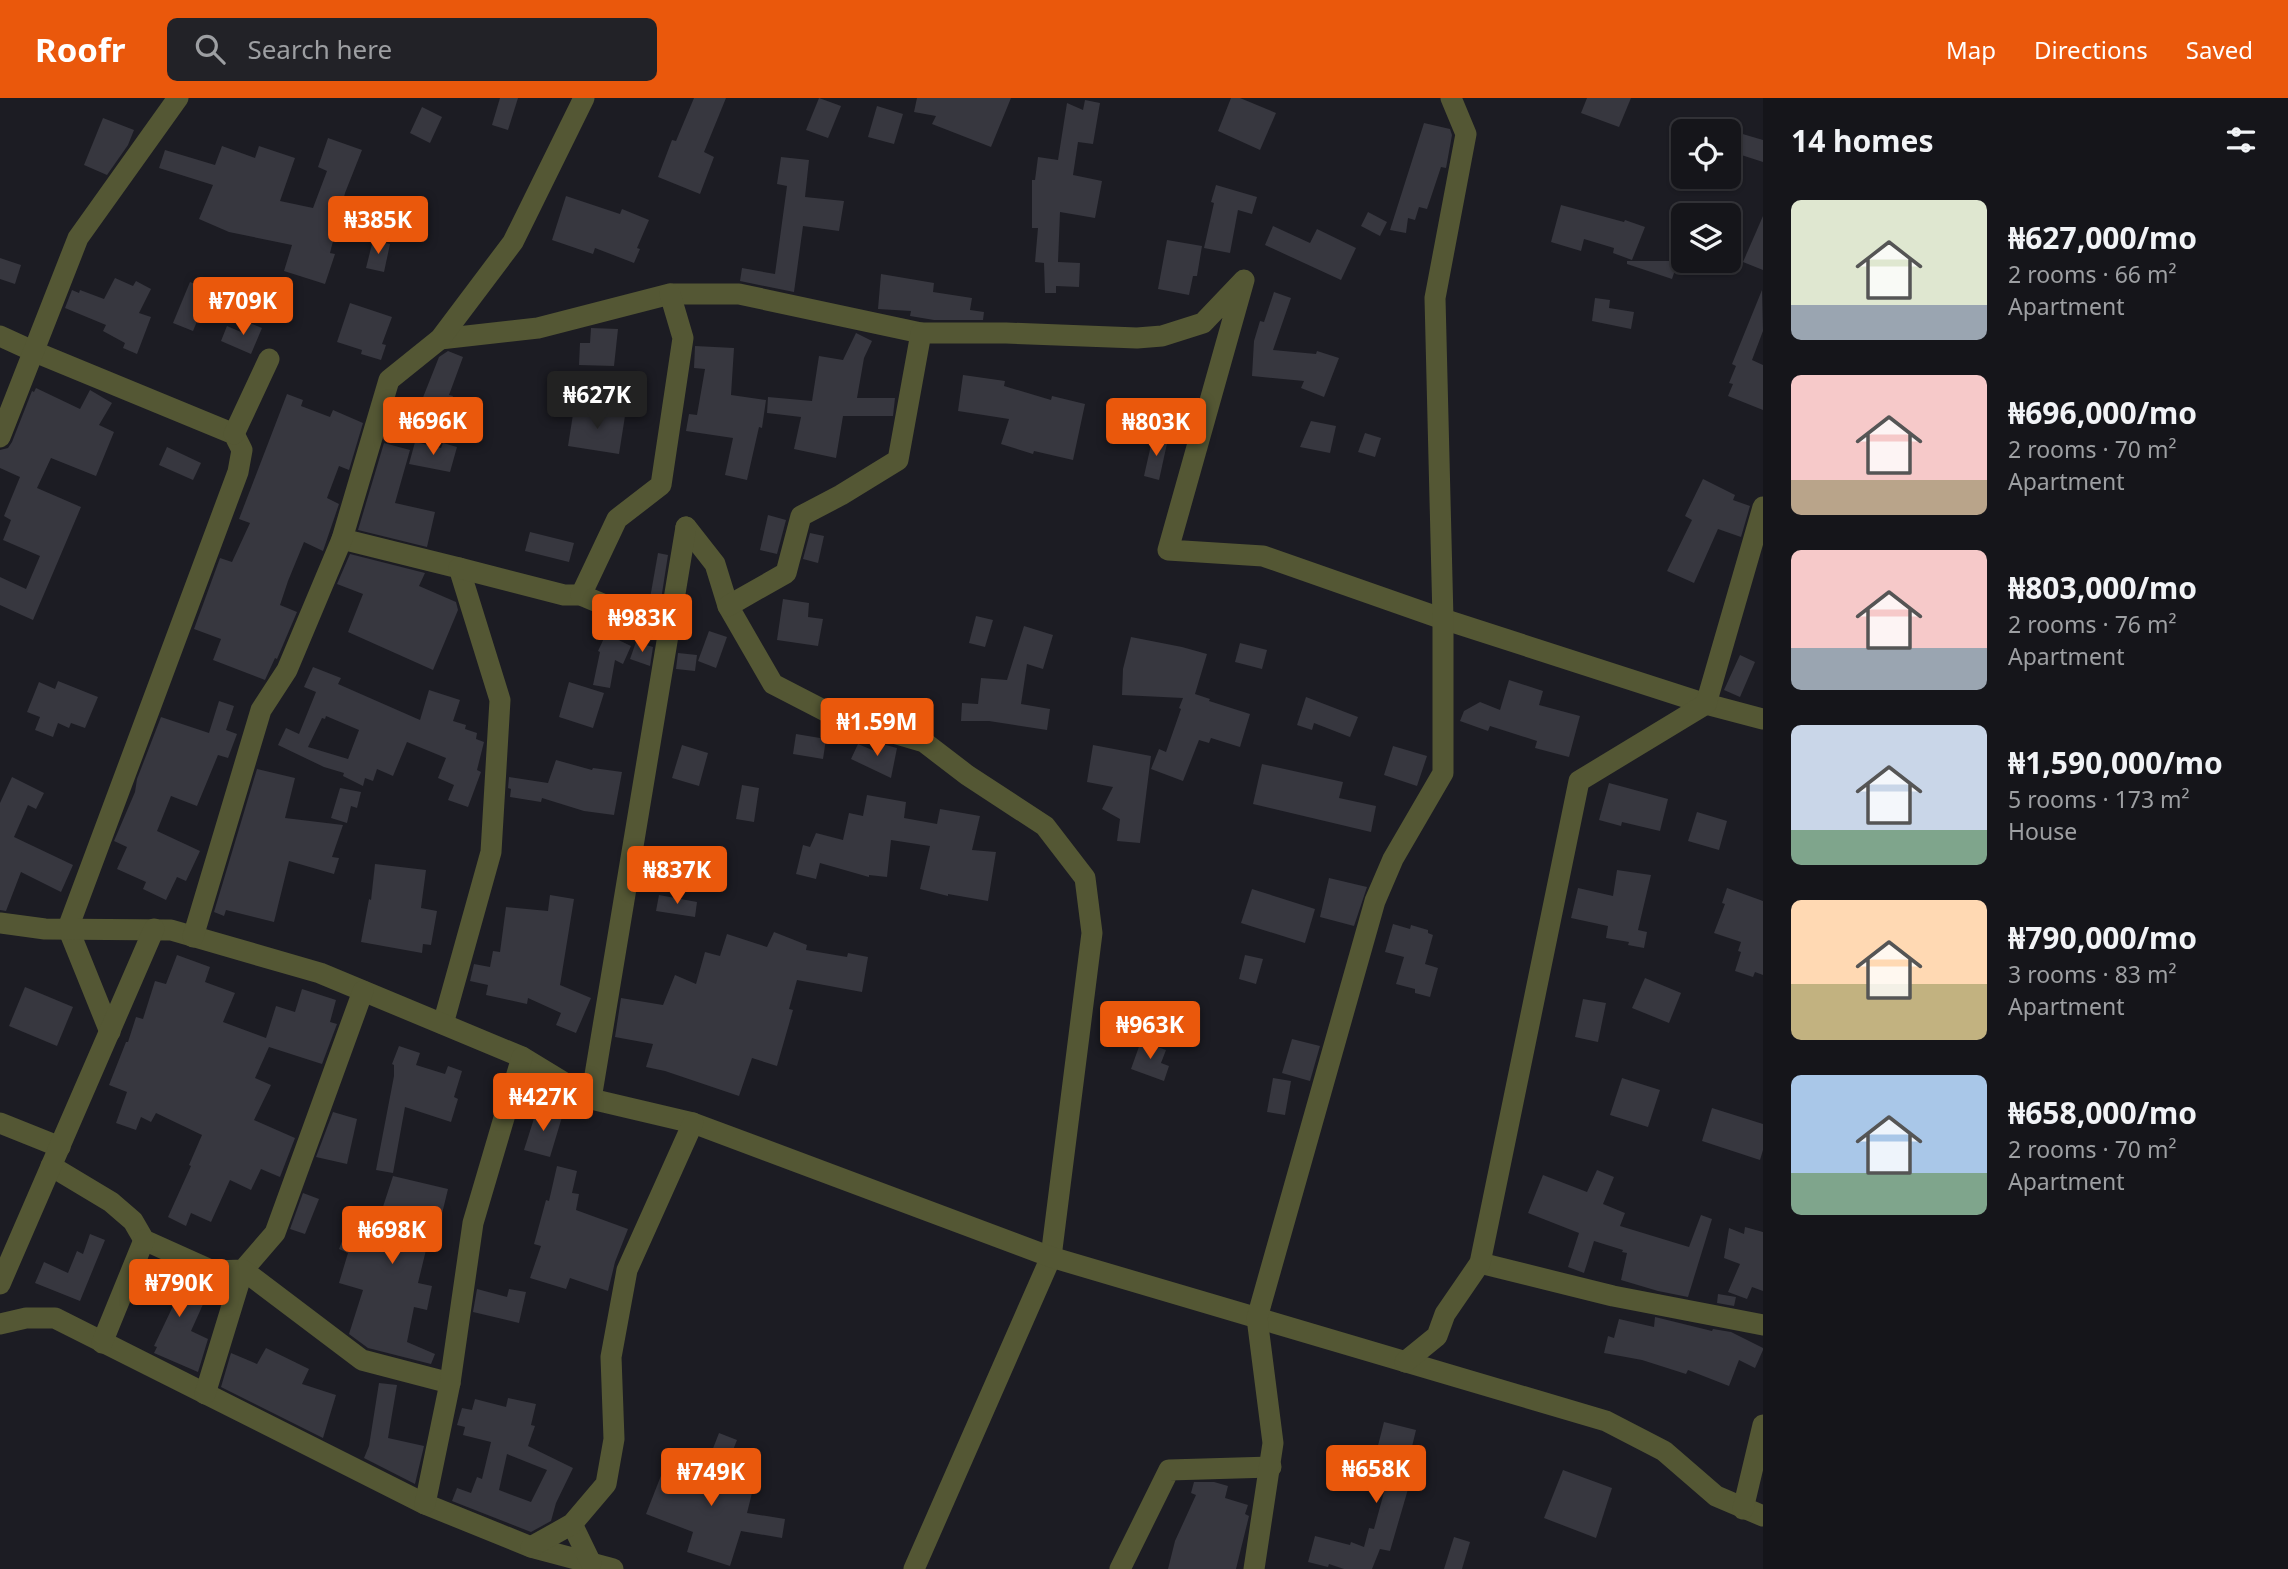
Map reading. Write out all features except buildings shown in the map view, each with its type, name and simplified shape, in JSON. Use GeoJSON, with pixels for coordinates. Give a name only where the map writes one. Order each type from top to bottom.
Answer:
{"type":"FeatureCollection","features":[{"type":"Feature","properties":{"kind":"street"},"geometry":{"type":"LineString","coordinates":[[0,437],[78,238],[177,98]]}},
{"type":"Feature","properties":{"kind":"street"},"geometry":{"type":"LineString","coordinates":[[193,937],[261,710],[287,670],[342,539],[389,380],[440,339],[513,242],[584,98]]}},
{"type":"Feature","properties":{"kind":"street"},"geometry":{"type":"LineString","coordinates":[[1254,1569],[1273,1443],[1257,1318],[1375,901],[1393,859],[1443,773],[1443,619],[1435,298],[1466,134],[1451,98]]}},
{"type":"Feature","properties":{"kind":"street"},"geometry":{"type":"LineString","coordinates":[[440,339],[538,328],[670,294],[739,294],[921,333],[1137,338],[1162,336],[1203,323],[1244,279],[1168,550],[1264,556],[1443,619],[1706,704],[1763,719]]}},
{"type":"Feature","properties":{"kind":"street"},"geometry":{"type":"LineString","coordinates":[[581,595],[617,519],[661,485],[684,338],[670,294]]}},
{"type":"Feature","properties":{"kind":"street"},"geometry":{"type":"LineString","coordinates":[[728,606],[786,573],[801,516],[898,460],[921,333]]}},
{"type":"Feature","properties":{"kind":"street"},"geometry":{"type":"LineString","coordinates":[[0,336],[234,435],[242,450],[238,472],[68,928],[110,1032]]}},
{"type":"Feature","properties":{"kind":"street"},"geometry":{"type":"LineString","coordinates":[[234,435],[269,359]]}},
{"type":"Feature","properties":{"kind":"street"},"geometry":{"type":"LineString","coordinates":[[1405,1362],[1437,1336],[1445,1314],[1479,1263],[1579,781],[1706,704],[1763,508]]}},
{"type":"Feature","properties":{"kind":"street"},"geometry":{"type":"LineString","coordinates":[[591,1099],[686,527],[715,564],[728,606],[773,684],[835,716],[924,742],[967,775],[1045,826],[1085,878],[1092,933],[1051,1257],[914,1569]]}},
{"type":"Feature","properties":{"kind":"street"},"geometry":{"type":"LineString","coordinates":[[342,539],[564,595],[581,595],[668,632]]}},
{"type":"Feature","properties":{"kind":"street"},"geometry":{"type":"LineString","coordinates":[[443,1024],[491,852],[500,700],[459,568]]}},
{"type":"Feature","properties":{"kind":"street"},"geometry":{"type":"LineString","coordinates":[[0,923],[18,927],[171,930],[320,973],[522,1057],[591,1099],[693,1123],[1051,1257],[1606,1421],[1664,1451],[1716,1496],[1753,1512],[1763,1425]]}},
{"type":"Feature","properties":{"kind":"street"},"geometry":{"type":"LineString","coordinates":[[0,1284],[154,929]]}},
{"type":"Feature","properties":{"kind":"street"},"geometry":{"type":"LineString","coordinates":[[205,1394],[243,1270],[275,1233],[363,991]]}},
{"type":"Feature","properties":{"kind":"street"},"geometry":{"type":"LineString","coordinates":[[425,1504],[450,1383],[473,1223],[522,1057]]}},
{"type":"Feature","properties":{"kind":"street"},"geometry":{"type":"LineString","coordinates":[[0,1123],[56,1157],[133,1221],[144,1240],[213,1271],[243,1270],[362,1360],[450,1383]]}},
{"type":"Feature","properties":{"kind":"street"},"geometry":{"type":"LineString","coordinates":[[531,1547],[572,1524],[606,1484],[614,1439],[611,1357],[627,1270],[693,1123]]}},
{"type":"Feature","properties":{"kind":"street"},"geometry":{"type":"LineString","coordinates":[[102,1343],[144,1240]]}},
{"type":"Feature","properties":{"kind":"street"},"geometry":{"type":"LineString","coordinates":[[1479,1263],[1613,1296],[1763,1325]]}},
{"type":"Feature","properties":{"kind":"street"},"geometry":{"type":"LineString","coordinates":[[0,1324],[26,1318],[55,1318],[425,1504],[531,1547],[613,1569]]}},
{"type":"Feature","properties":{"kind":"street"},"geometry":{"type":"LineString","coordinates":[[1120,1569],[1168,1470],[1270,1467]]}},
{"type":"Feature","properties":{"kind":"street"},"geometry":{"type":"LineString","coordinates":[[572,1524],[592,1563]]}}]}
